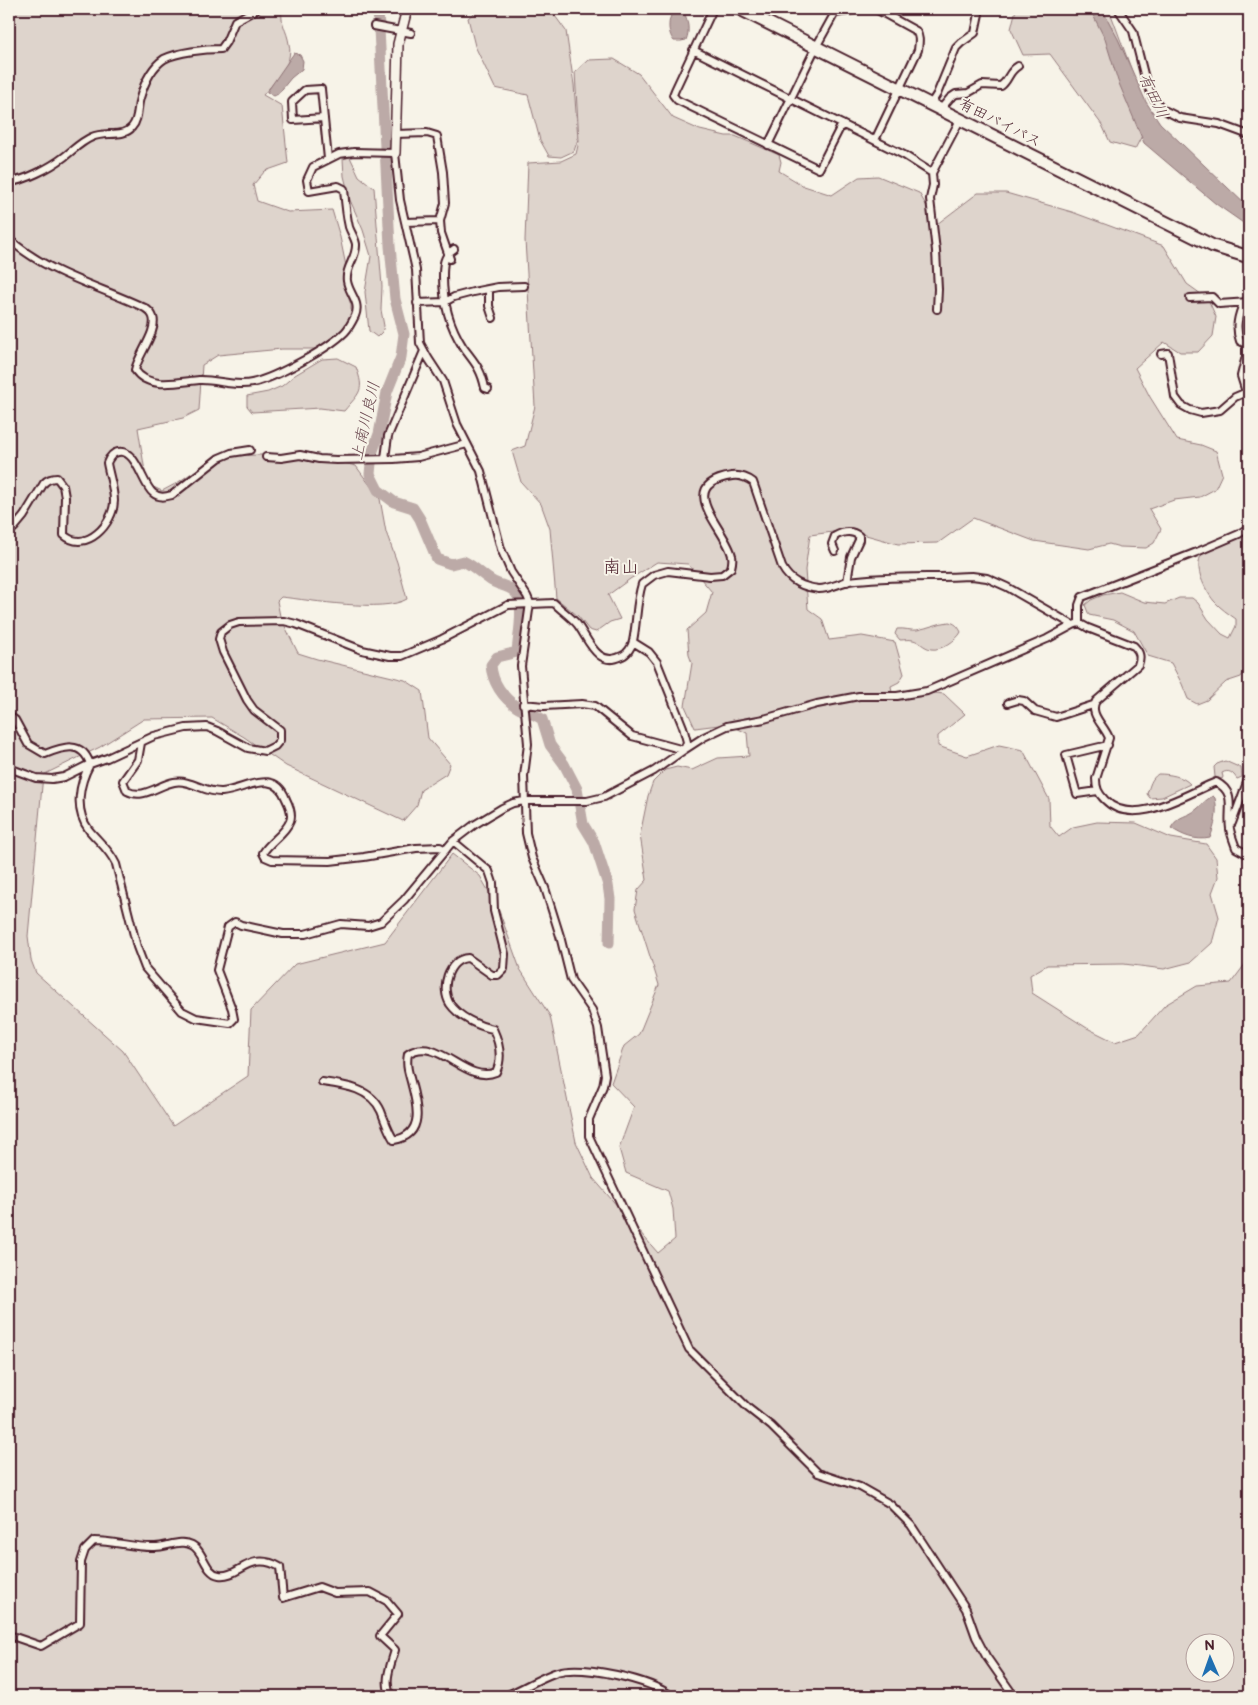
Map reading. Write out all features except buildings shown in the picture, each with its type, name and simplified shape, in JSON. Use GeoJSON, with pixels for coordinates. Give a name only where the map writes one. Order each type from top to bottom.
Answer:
{"type":"FeatureCollection","features":[{"type":"Feature","properties":{"kind":"highway","name":"有田バイパス"},"geometry":{"type":"LineString","coordinates":[[740,9],[1213,246],[1249,257]]}},
{"type":"Feature","properties":{"kind":"street"},"geometry":{"type":"LineString","coordinates":[[9,182],[16,182],[26,178],[62,158],[92,136],[127,132],[134,125],[144,86],[159,63],[166,58],[202,50],[221,49],[235,21],[257,9]]}},
{"type":"Feature","properties":{"kind":"street"},"geometry":{"type":"LineString","coordinates":[[407,9],[400,31],[397,60],[393,153],[405,222],[415,263],[419,333],[424,351],[443,381],[457,424],[481,471],[501,549],[511,572],[527,596],[521,666],[528,744],[524,776],[526,833],[532,858],[557,928],[571,980],[592,1010],[598,1028],[605,1075],[589,1119],[589,1136],[688,1349],[748,1408],[771,1426],[818,1473],[860,1488],[890,1504],[911,1525],[966,1609],[976,1637],[986,1656],[1014,1696]]}},
{"type":"Feature","properties":{"kind":"street"},"geometry":{"type":"LineString","coordinates":[[713,9],[673,95],[677,100],[819,169],[842,124]]}},
{"type":"Feature","properties":{"kind":"street"},"geometry":{"type":"LineString","coordinates":[[768,145],[836,11],[861,9]]}},
{"type":"Feature","properties":{"kind":"street"},"geometry":{"type":"LineString","coordinates":[[875,140],[918,50],[919,35],[916,31],[876,9]]}},
{"type":"Feature","properties":{"kind":"street"},"geometry":{"type":"LineString","coordinates":[[935,108],[937,94],[956,48],[960,43],[975,34],[980,9]]}},
{"type":"Feature","properties":{"kind":"street"},"geometry":{"type":"LineString","coordinates":[[1118,9],[1133,31],[1146,82],[1153,97],[1162,109],[1180,118],[1219,124],[1249,135]]}},
{"type":"Feature","properties":{"kind":"street"},"geometry":{"type":"LineString","coordinates":[[374,26],[411,33]]}},
{"type":"Feature","properties":{"kind":"street"},"geometry":{"type":"LineString","coordinates":[[693,50],[875,140],[904,155],[932,173]]}},
{"type":"Feature","properties":{"kind":"street"},"geometry":{"type":"LineString","coordinates":[[935,108],[956,94],[968,93],[982,85],[1001,86],[1012,69],[1018,66]]}},
{"type":"Feature","properties":{"kind":"street"},"geometry":{"type":"LineString","coordinates":[[324,118],[294,120],[292,102],[305,90],[321,89],[324,118],[328,159]]}},
{"type":"Feature","properties":{"kind":"street"},"geometry":{"type":"LineString","coordinates":[[937,309],[937,268],[930,199],[933,185],[932,173],[960,120]]}},
{"type":"Feature","properties":{"kind":"street"},"geometry":{"type":"LineString","coordinates":[[395,134],[427,133],[437,136],[443,172],[445,203],[440,221],[442,239],[449,257]]}},
{"type":"Feature","properties":{"kind":"street"},"geometry":{"type":"LineString","coordinates":[[9,240],[29,254],[77,281],[145,308],[153,317],[154,327],[137,360],[135,370],[144,379],[171,383],[205,380],[228,384],[251,384],[275,375],[327,347],[344,333],[356,314],[356,301],[347,282],[346,271],[355,254],[356,245],[350,229],[344,189],[338,186],[309,191],[307,180],[312,167],[344,152],[393,153]]}},
{"type":"Feature","properties":{"kind":"street"},"geometry":{"type":"LineString","coordinates":[[405,222],[440,221]]}},
{"type":"Feature","properties":{"kind":"street"},"geometry":{"type":"LineString","coordinates":[[454,249],[443,266],[447,315],[462,346],[479,366],[485,388],[488,389]]}},
{"type":"Feature","properties":{"kind":"street"},"geometry":{"type":"LineString","coordinates":[[417,303],[445,302],[463,294],[498,287],[524,286]]}},
{"type":"Feature","properties":{"kind":"street"},"geometry":{"type":"LineString","coordinates":[[489,290],[489,306],[493,318]]}},
{"type":"Feature","properties":{"kind":"street"},"geometry":{"type":"LineString","coordinates":[[1190,298],[1212,297],[1219,304],[1246,302]]}},
{"type":"Feature","properties":{"kind":"street"},"geometry":{"type":"LineString","coordinates":[[1161,354],[1168,353],[1175,397],[1181,405],[1201,413],[1220,410],[1235,397],[1248,391],[1241,376],[1246,356],[1246,344],[1240,341],[1237,319],[1246,302]]}},
{"type":"Feature","properties":{"kind":"street"},"geometry":{"type":"LineString","coordinates":[[384,458],[388,436],[424,351]]}},
{"type":"Feature","properties":{"kind":"street"},"geometry":{"type":"LineString","coordinates":[[266,457],[280,458],[300,455],[336,460],[418,456],[467,444]]}},
{"type":"Feature","properties":{"kind":"street"},"geometry":{"type":"LineString","coordinates":[[9,530],[18,524],[48,479],[57,478],[63,486],[64,535],[74,540],[90,539],[96,535],[103,528],[112,512],[113,492],[107,463],[112,454],[118,452],[126,453],[132,458],[151,491],[156,495],[165,497],[172,495],[219,458],[250,450]]}},
{"type":"Feature","properties":{"kind":"street"},"geometry":{"type":"LineString","coordinates":[[9,768],[36,778],[52,779],[64,777],[154,736],[175,730],[206,727],[254,750],[265,751],[275,746],[280,740],[280,730],[254,710],[247,700],[223,652],[219,639],[221,632],[230,625],[239,622],[284,621],[362,650],[390,656],[402,656],[442,639],[508,605],[554,603],[577,624],[590,646],[602,657],[613,658],[625,655],[634,642],[636,614],[642,584],[654,575],[668,571],[710,576],[722,575],[731,568],[732,555],[706,507],[704,498],[705,490],[712,482],[724,477],[738,475],[753,482],[787,577],[809,587],[822,589],[848,582],[972,576],[987,578],[1076,624],[1134,646],[1139,651],[1138,665],[1096,700],[1094,704],[1095,715],[1109,738],[1098,772],[1096,785],[1098,790],[1109,804],[1118,808],[1139,811],[1157,808],[1216,782],[1225,787],[1229,796],[1230,828],[1236,848],[1249,855]]}},
{"type":"Feature","properties":{"kind":"street"},"geometry":{"type":"LineString","coordinates":[[1076,624],[1082,597],[1197,552],[1239,534],[1249,527]]}},
{"type":"Feature","properties":{"kind":"street"},"geometry":{"type":"LineString","coordinates":[[835,551],[832,544],[835,536],[843,532],[851,532],[860,536],[851,557],[848,582]]}},
{"type":"Feature","properties":{"kind":"street"},"geometry":{"type":"LineString","coordinates":[[90,764],[82,778],[79,801],[82,818],[89,830],[111,853],[116,864],[137,947],[145,968],[182,1011],[196,1018],[230,1023],[234,1019],[232,1009],[217,970],[228,927],[235,922],[283,934],[305,934],[341,924],[368,926],[381,922],[404,900],[453,841],[474,825],[513,803],[524,801],[587,802],[604,797],[654,770],[704,737],[727,726],[764,719],[817,704],[859,696],[897,696],[927,691],[1047,639],[1076,624]]}},
{"type":"Feature","properties":{"kind":"street"},"geometry":{"type":"LineString","coordinates":[[634,642],[648,652],[657,662],[683,727],[687,742],[684,750]]}},
{"type":"Feature","properties":{"kind":"street"},"geometry":{"type":"LineString","coordinates":[[1008,703],[1018,700],[1024,701],[1035,711],[1056,717],[1094,704]]}},
{"type":"Feature","properties":{"kind":"street"},"geometry":{"type":"LineString","coordinates":[[523,704],[544,706],[582,704],[595,706],[632,736],[684,750]]}},
{"type":"Feature","properties":{"kind":"street"},"geometry":{"type":"LineString","coordinates":[[9,716],[15,720],[28,744],[45,754],[61,748],[75,747],[86,754],[90,764]]}},
{"type":"Feature","properties":{"kind":"street"},"geometry":{"type":"LineString","coordinates":[[141,742],[138,760],[123,781],[126,792],[148,793],[174,782],[186,782],[210,791],[224,792],[257,783],[271,782],[282,790],[290,809],[291,819],[286,828],[263,853],[265,857],[272,860],[330,861],[416,848],[440,847],[446,850]]}},
{"type":"Feature","properties":{"kind":"street"},"geometry":{"type":"LineString","coordinates":[[1098,790],[1077,794],[1066,755],[1108,745]]}},
{"type":"Feature","properties":{"kind":"street"},"geometry":{"type":"LineString","coordinates":[[1230,828],[1249,777]]}},
{"type":"Feature","properties":{"kind":"street"},"geometry":{"type":"LineString","coordinates":[[322,1082],[357,1089],[375,1100],[389,1134],[394,1140],[402,1138],[411,1130],[418,1113],[417,1100],[407,1068],[408,1054],[414,1050],[428,1050],[442,1055],[467,1070],[479,1074],[492,1074],[496,1072],[500,1064],[498,1040],[494,1029],[475,1023],[460,1014],[447,998],[446,981],[451,968],[459,960],[468,958],[492,975],[498,976],[504,969],[505,962],[505,954],[494,911],[493,883],[489,871],[453,841]]}},
{"type":"Feature","properties":{"kind":"street"},"geometry":{"type":"LineString","coordinates":[[9,1636],[41,1646],[80,1623],[84,1550],[94,1541],[108,1541],[146,1548],[188,1543],[199,1550],[210,1570],[218,1575],[226,1576],[246,1565],[258,1562],[272,1563],[280,1567],[283,1598],[319,1587],[334,1593],[370,1592],[388,1601],[398,1614],[380,1636],[395,1650],[388,1675],[388,1691],[391,1696]]}},
{"type":"Feature","properties":{"kind":"street"},"geometry":{"type":"LineString","coordinates":[[505,1696],[558,1672],[573,1669],[585,1669],[648,1683],[671,1696]]}},
{"type":"Feature","properties":{"kind":"shaded area"},"geometry":{"type":"Polygon","coordinates":[[[9,9],[282,9],[282,19],[290,51],[289,58],[278,78],[263,95],[282,106],[288,163],[265,171],[253,185],[257,201],[288,212],[332,210],[347,271],[344,285],[351,305],[351,317],[344,328],[316,349],[282,349],[218,355],[202,365],[199,410],[183,418],[138,428],[147,484],[162,491],[217,456],[305,454],[356,466],[380,499],[386,532],[397,562],[407,599],[382,605],[365,605],[328,603],[281,597],[277,601],[280,616],[298,653],[405,680],[422,691],[428,738],[450,764],[446,774],[421,790],[417,805],[403,821],[286,766],[212,718],[144,719],[100,747],[43,775],[28,936],[31,960],[36,973],[123,1051],[173,1126],[248,1076],[251,1010],[295,964],[385,942],[452,854],[480,876],[498,908],[520,969],[550,1016],[576,1142],[593,1178],[658,1253],[675,1239],[673,1209],[668,1191],[626,1173],[619,1148],[634,1107],[611,1083],[624,1046],[639,1034],[659,985],[635,909],[638,890],[647,880],[640,835],[648,796],[653,782],[665,770],[677,767],[692,770],[718,758],[749,756],[747,733],[727,724],[695,728],[685,706],[692,663],[689,655],[687,630],[706,613],[712,592],[688,564],[657,562],[608,595],[620,619],[610,622],[596,632],[589,630],[578,616],[556,598],[550,529],[541,504],[521,482],[512,451],[525,446],[535,406],[525,240],[528,163],[561,161],[576,154],[579,141],[575,72],[588,60],[614,59],[639,74],[673,118],[700,130],[726,136],[735,136],[779,155],[781,162],[779,171],[804,186],[832,195],[859,177],[878,176],[919,193],[937,224],[978,193],[1006,193],[1072,212],[1164,246],[1187,284],[1208,299],[1216,317],[1213,336],[1198,352],[1180,352],[1164,342],[1135,368],[1150,397],[1177,440],[1201,445],[1216,451],[1222,474],[1215,489],[1200,497],[1174,500],[1149,509],[1161,529],[1154,543],[1146,548],[1120,547],[1109,544],[1089,549],[1034,541],[973,518],[938,543],[898,544],[848,530],[810,535],[805,570],[808,609],[822,619],[829,640],[862,636],[895,642],[904,674],[899,682],[891,686],[893,700],[935,693],[944,694],[965,714],[938,736],[938,746],[967,756],[999,745],[1023,750],[1049,799],[1050,826],[1059,837],[1073,827],[1097,822],[1136,823],[1171,838],[1206,844],[1216,858],[1218,877],[1212,893],[1219,917],[1212,943],[1191,962],[1164,969],[1124,964],[1047,965],[1030,975],[1032,993],[1087,1028],[1115,1042],[1139,1034],[1165,1005],[1197,986],[1231,983],[1249,959],[1249,1696],[9,1696],[9,9]]]}},
{"type":"Feature","properties":{"kind":"shaded area"},"geometry":{"type":"Polygon","coordinates":[[[479,9],[550,9],[566,31],[574,85],[578,139],[574,151],[561,157],[549,156],[540,140],[528,95],[495,88],[475,46],[468,18],[479,9]]]}},
{"type":"Feature","properties":{"kind":"shaded area"},"geometry":{"type":"Polygon","coordinates":[[[676,9],[684,12],[687,19],[688,30],[686,40],[674,41],[670,34],[670,20],[676,9]]]}},
{"type":"Feature","properties":{"kind":"shaded area"},"geometry":{"type":"Polygon","coordinates":[[[1016,9],[1109,9],[1149,122],[1135,149],[1110,142],[1102,125],[1050,54],[1023,55],[1011,29],[1016,9]]]}},
{"type":"Feature","properties":{"kind":"shaded area","name":"有田川"},"geometry":{"type":"Polygon","coordinates":[[[1090,9],[1102,9],[1118,39],[1146,102],[1160,123],[1249,208],[1249,227],[1216,204],[1144,143],[1118,81],[1105,39],[1090,9]]]}},
{"type":"Feature","properties":{"kind":"shaded area"},"geometry":{"type":"Polygon","coordinates":[[[294,53],[300,55],[303,61],[302,69],[291,78],[278,94],[274,96],[267,92],[269,89],[294,53]]]}},
{"type":"Feature","properties":{"kind":"shaded area"},"geometry":{"type":"Polygon","coordinates":[[[350,157],[359,176],[374,188],[382,286],[381,310],[384,326],[382,332],[377,337],[369,331],[365,292],[371,256],[363,230],[350,200],[344,176],[343,159],[350,157]]]}},
{"type":"Feature","properties":{"kind":"shaded area"},"geometry":{"type":"Polygon","coordinates":[[[338,358],[356,367],[360,381],[357,395],[344,411],[320,408],[252,412],[247,406],[247,396],[268,392],[282,386],[295,375],[322,359],[338,358]]]}},
{"type":"Feature","properties":{"kind":"shaded area"},"geometry":{"type":"Polygon","coordinates":[[[1244,536],[1249,536],[1249,639],[1245,644],[1248,664],[1241,677],[1226,682],[1207,700],[1197,704],[1188,699],[1171,663],[1148,656],[1134,631],[1113,620],[1089,615],[1085,605],[1103,595],[1120,592],[1144,602],[1165,604],[1179,598],[1192,598],[1222,634],[1230,638],[1236,626],[1236,619],[1216,604],[1207,591],[1199,572],[1199,565],[1202,554],[1244,536]]]}},
{"type":"Feature","properties":{"kind":"shaded area"},"geometry":{"type":"Polygon","coordinates":[[[949,622],[956,625],[961,632],[944,647],[935,649],[928,648],[913,640],[900,640],[895,634],[897,629],[917,630],[949,622]]]}},
{"type":"Feature","properties":{"kind":"shaded area"},"geometry":{"type":"Polygon","coordinates":[[[1225,761],[1241,768],[1242,777],[1237,779],[1232,773],[1227,771],[1222,773],[1222,779],[1215,777],[1214,767],[1225,761]]]}},
{"type":"Feature","properties":{"kind":"shaded area"},"geometry":{"type":"Polygon","coordinates":[[[1158,774],[1176,776],[1190,784],[1162,797],[1150,798],[1147,794],[1149,788],[1152,780],[1158,774]]]}},
{"type":"Feature","properties":{"kind":"shaded area"},"geometry":{"type":"Polygon","coordinates":[[[1213,796],[1216,803],[1216,813],[1210,838],[1190,837],[1171,828],[1177,820],[1193,812],[1213,796]]]}},
{"type":"Feature","properties":{"kind":"waterway","name":"上南川良川"},"geometry":{"type":"LineString","coordinates":[[378,9],[390,246],[395,299],[404,334],[401,357],[387,392],[379,434],[372,453],[370,474],[378,490],[394,502],[413,508],[420,519],[437,559],[451,564],[463,561],[492,581],[511,589],[518,596],[520,603],[520,629],[517,652],[497,657],[491,665],[492,671],[499,689],[507,699],[520,709],[542,719],[550,745],[564,764],[577,789],[583,824],[594,842],[608,885],[610,899],[609,943]]}},
{"type":"Feature","properties":{"kind":"district","name":"南山"},"geometry":{"type":"Point","coordinates":[621,567]}}]}
